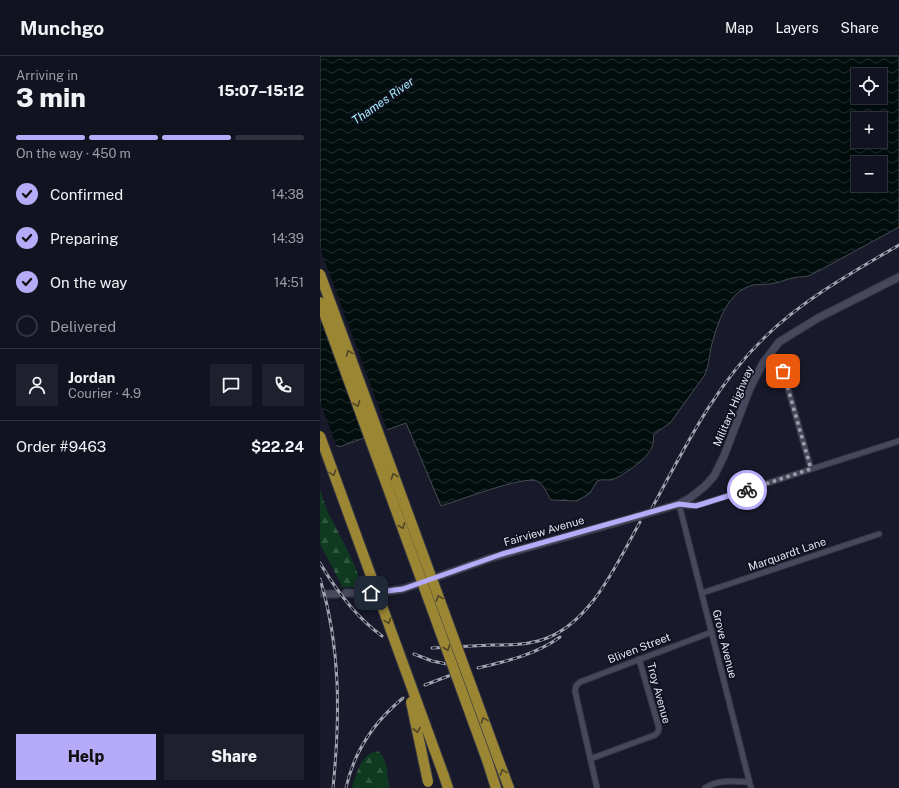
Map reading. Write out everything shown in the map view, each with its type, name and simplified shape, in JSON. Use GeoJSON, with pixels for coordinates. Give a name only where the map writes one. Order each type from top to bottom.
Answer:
{"type":"FeatureCollection","features":[{"type":"Feature","properties":{"kind":"highway"},"geometry":{"type":"LineString","coordinates":[[320,274],[492,758],[496,788]]}},
{"type":"Feature","properties":{"kind":"highway"},"geometry":{"type":"LineString","coordinates":[[320,302],[492,758],[509,788]]}},
{"type":"Feature","properties":{"kind":"highway"},"geometry":{"type":"LineString","coordinates":[[320,436],[448,788]]}},
{"type":"Feature","properties":{"kind":"highway"},"geometry":{"type":"LineString","coordinates":[[399,651],[429,785]]}},
{"type":"Feature","properties":{"kind":"street","name":"Military Highway"},"geometry":{"type":"LineString","coordinates":[[679,504],[700,490],[714,476],[724,456],[750,388],[763,363],[779,342],[818,318],[899,277]]}},
{"type":"Feature","properties":{"kind":"street"},"geometry":{"type":"LineString","coordinates":[[783,371],[811,469]]}},
{"type":"Feature","properties":{"kind":"street"},"geometry":{"type":"LineString","coordinates":[[679,504],[690,506],[702,504],[899,441]]}},
{"type":"Feature","properties":{"kind":"street","name":"Fairview Avenue"},"geometry":{"type":"LineString","coordinates":[[346,594],[376,593],[403,589],[502,554],[679,504]]}},
{"type":"Feature","properties":{"kind":"street","name":"Grove Avenue"},"geometry":{"type":"LineString","coordinates":[[679,504],[751,788]]}},
{"type":"Feature","properties":{"kind":"street","name":"Marquardt Lane"},"geometry":{"type":"LineString","coordinates":[[702,593],[879,534]]}},
{"type":"Feature","properties":{"kind":"street"},"geometry":{"type":"LineString","coordinates":[[326,594],[337,594]]}},
{"type":"Feature","properties":{"kind":"street","name":"Bliven Street"},"geometry":{"type":"LineString","coordinates":[[590,759],[575,691],[576,686],[580,682],[712,632]]}},
{"type":"Feature","properties":{"kind":"street","name":"Troy Avenue"},"geometry":{"type":"LineString","coordinates":[[590,759],[655,735],[658,732],[659,728],[639,659]]}},
{"type":"Feature","properties":{"kind":"street"},"geometry":{"type":"LineString","coordinates":[[590,759],[597,788]]}},
{"type":"Feature","properties":{"kind":"street"},"geometry":{"type":"LineString","coordinates":[[705,788],[722,781],[749,782]]}},
{"type":"Feature","properties":{"kind":"green space"},"geometry":{"type":"Polygon","coordinates":[[[320,489],[327,510],[357,571],[360,587],[341,587],[341,584],[320,544],[320,489]]]}},
{"type":"Feature","properties":{"kind":"green space"},"geometry":{"type":"Polygon","coordinates":[[[377,751],[384,758],[390,788],[352,788],[357,771],[363,760],[371,753],[377,751]]]}},
{"type":"Feature","properties":{"kind":"water","name":"Thames River"},"geometry":{"type":"Polygon","coordinates":[[[320,56],[899,56],[899,227],[811,275],[795,277],[772,284],[753,285],[737,293],[726,307],[718,323],[704,376],[670,423],[654,434],[653,445],[645,457],[627,472],[610,480],[597,481],[590,493],[577,501],[551,500],[542,484],[537,481],[530,480],[475,494],[441,506],[406,423],[339,447],[320,439],[320,56]]]}},
{"type":"Feature","properties":{"kind":"pier"},"geometry":{"type":"Polygon","coordinates":[[[320,248],[388,432],[365,440],[320,316],[320,248]]]}},
{"type":"Feature","properties":{"kind":"pier"},"geometry":{"type":"Polygon","coordinates":[[[320,402],[337,447],[320,442],[320,402]]]}},
{"type":"Feature","properties":{"kind":"tunnel"},"geometry":{"type":"LineString","coordinates":[[320,594],[327,594]]}},
{"type":"Feature","properties":{"kind":"railway"},"geometry":{"type":"LineString","coordinates":[[652,508],[702,418],[731,376],[747,356],[780,323],[812,298],[899,245]]}},
{"type":"Feature","properties":{"kind":"railway"},"geometry":{"type":"LineString","coordinates":[[432,648],[521,644],[538,641],[556,634],[572,623],[599,593],[611,575],[640,522]]}},
{"type":"Feature","properties":{"kind":"railway"},"geometry":{"type":"LineString","coordinates":[[320,563],[355,612],[382,636]]}},
{"type":"Feature","properties":{"kind":"railway"},"geometry":{"type":"LineString","coordinates":[[320,579],[332,630],[337,683],[338,709],[333,788]]}},
{"type":"Feature","properties":{"kind":"railway"},"geometry":{"type":"LineString","coordinates":[[478,668],[531,653],[560,637]]}},
{"type":"Feature","properties":{"kind":"railway"},"geometry":{"type":"LineString","coordinates":[[414,654],[432,661],[447,664]]}},
{"type":"Feature","properties":{"kind":"railway"},"geometry":{"type":"LineString","coordinates":[[425,685],[451,675]]}},
{"type":"Feature","properties":{"kind":"railway"},"geometry":{"type":"LineString","coordinates":[[346,788],[354,762],[367,738],[374,727],[403,698]]}},
{"type":"Feature","properties":{"kind":"way so far"},"geometry":{"type":"LineString","coordinates":[[747,490],[811,469],[783,371]]}},
{"type":"Feature","properties":{"kind":"route"},"geometry":{"type":"LineString","coordinates":[[371,593],[403,589],[510,552],[679,504],[685,506],[696,506],[747,490]]}}]}
